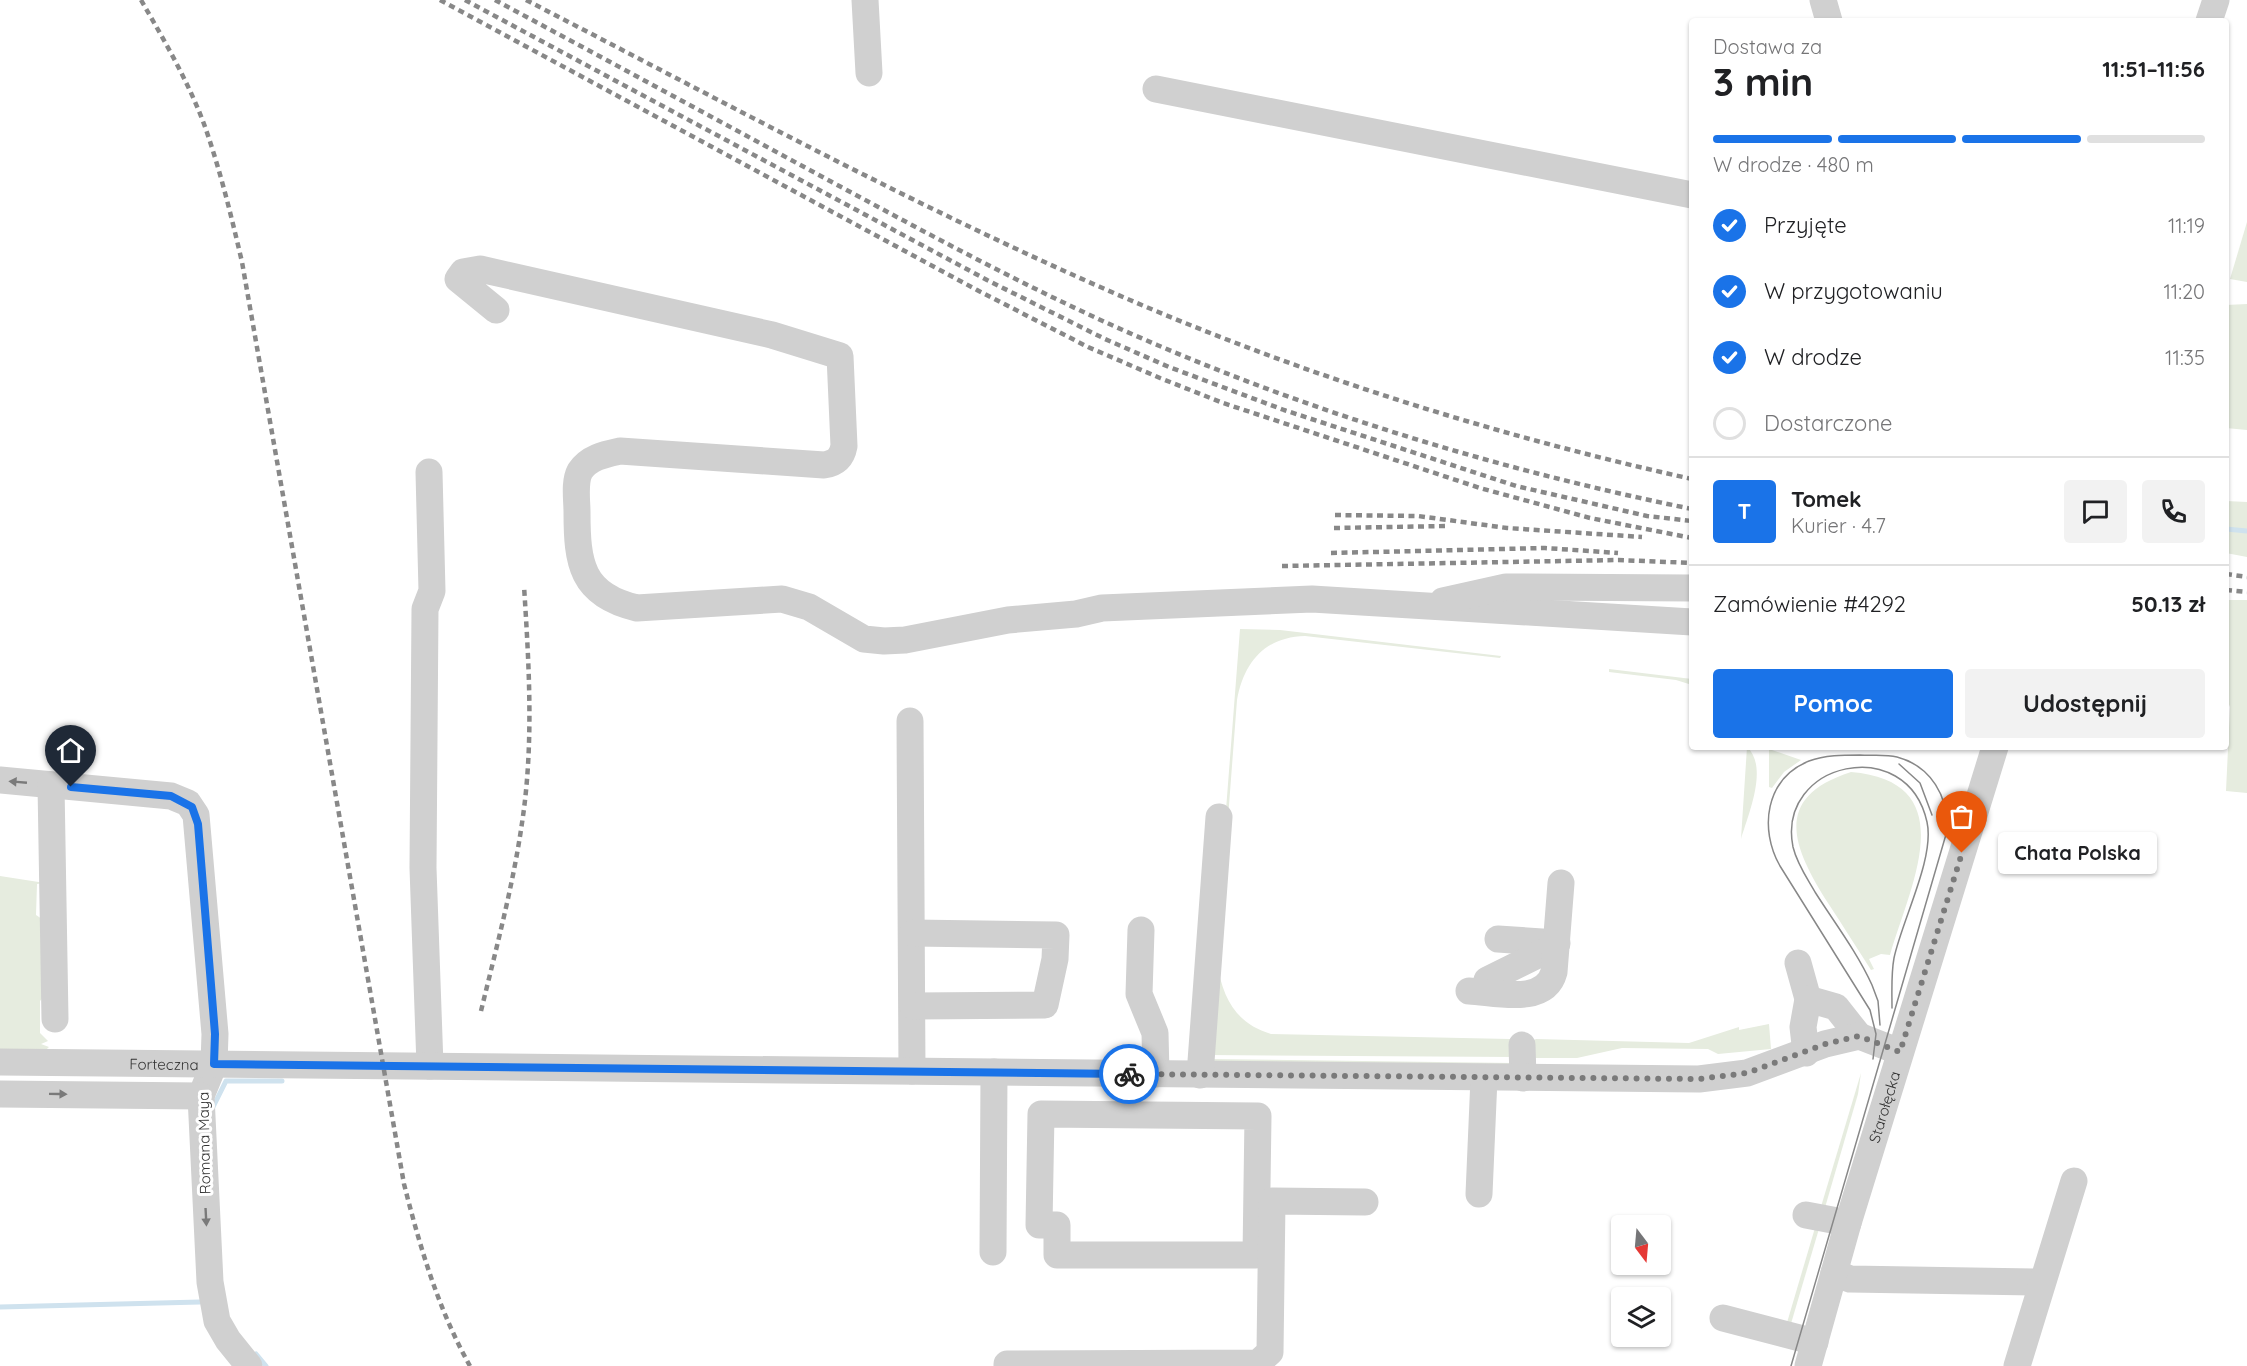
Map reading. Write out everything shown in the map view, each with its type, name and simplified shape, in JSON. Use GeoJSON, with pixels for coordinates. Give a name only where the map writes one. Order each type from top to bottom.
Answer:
{"type":"FeatureCollection","features":[{"type":"Feature","properties":{"kind":"street"},"geometry":{"type":"LineString","coordinates":[[865,0],[869,73]]}},
{"type":"Feature","properties":{"kind":"street"},"geometry":{"type":"LineString","coordinates":[[1823,0],[1828,18]]}},
{"type":"Feature","properties":{"kind":"street"},"geometry":{"type":"LineString","coordinates":[[2210,18],[2216,0]]}},
{"type":"Feature","properties":{"kind":"street"},"geometry":{"type":"LineString","coordinates":[[1156,88],[1689,194]]}},
{"type":"Feature","properties":{"kind":"street"},"geometry":{"type":"LineString","coordinates":[[496,310],[458,279],[463,272],[480,269],[772,335],[840,356],[844,446],[841,456],[832,463],[824,465],[620,451],[588,462],[579,472],[577,545],[580,564],[597,592],[617,604],[637,608],[782,599],[809,607],[864,639],[884,641],[905,640],[1008,620],[1076,614],[1102,608],[1312,599],[1689,622]]}},
{"type":"Feature","properties":{"kind":"street"},"geometry":{"type":"LineString","coordinates":[[429,472],[432,591],[425,609],[423,868],[430,1066]]}},
{"type":"Feature","properties":{"kind":"street"},"geometry":{"type":"LineString","coordinates":[[1427,605],[1506,587],[1689,588]]}},
{"type":"Feature","properties":{"kind":"street"},"geometry":{"type":"LineString","coordinates":[[910,721],[912,1071]]}},
{"type":"Feature","properties":{"kind":"street","name":"Starołęcka"},"geometry":{"type":"LineString","coordinates":[[1811,1354],[1848,1223],[1994,750]]}},
{"type":"Feature","properties":{"kind":"street","name":"Romana Maya"},"geometry":{"type":"LineString","coordinates":[[0,780],[171,796],[192,807],[198,824],[215,1034],[214,1064],[201,1096],[213,1306],[221,1330],[249,1366]]}},
{"type":"Feature","properties":{"kind":"street"},"geometry":{"type":"LineString","coordinates":[[51,785],[55,1019]]}},
{"type":"Feature","properties":{"kind":"street"},"geometry":{"type":"LineString","coordinates":[[1200,1075],[1219,817]]}},
{"type":"Feature","properties":{"kind":"street"},"geometry":{"type":"LineString","coordinates":[[1556,944],[1561,883]]}},
{"type":"Feature","properties":{"kind":"street"},"geometry":{"type":"LineString","coordinates":[[1141,930],[1139,994],[1155,1033],[1156,1074]]}},
{"type":"Feature","properties":{"kind":"street"},"geometry":{"type":"LineString","coordinates":[[913,933],[1056,935],[1045,1005],[913,1006]]}},
{"type":"Feature","properties":{"kind":"street"},"geometry":{"type":"LineString","coordinates":[[1498,939],[1556,944]]}},
{"type":"Feature","properties":{"kind":"street"},"geometry":{"type":"LineString","coordinates":[[1478,985],[1556,944]]}},
{"type":"Feature","properties":{"kind":"street"},"geometry":{"type":"LineString","coordinates":[[1798,963],[1808,999],[1803,1027],[1806,1053]]}},
{"type":"Feature","properties":{"kind":"street"},"geometry":{"type":"LineString","coordinates":[[1808,999],[1836,1007],[1849,1020],[1859,1036],[1900,1052]]}},
{"type":"Feature","properties":{"kind":"street","name":"Forteczna"},"geometry":{"type":"LineString","coordinates":[[0,1062],[1711,1079],[1747,1073],[1806,1053],[1825,1044],[1859,1036]]}},
{"type":"Feature","properties":{"kind":"street"},"geometry":{"type":"LineString","coordinates":[[1522,1045],[1523,1078]]}},
{"type":"Feature","properties":{"kind":"street"},"geometry":{"type":"LineString","coordinates":[[993,1252],[994,1072]]}},
{"type":"Feature","properties":{"kind":"street"},"geometry":{"type":"LineString","coordinates":[[1479,1194],[1484,1078]]}},
{"type":"Feature","properties":{"kind":"street"},"geometry":{"type":"LineString","coordinates":[[0,1094],[201,1096]]}},
{"type":"Feature","properties":{"kind":"street"},"geometry":{"type":"LineString","coordinates":[[1041,1114],[1258,1116],[1256,1255],[1057,1255],[1057,1225],[1040,1225],[1041,1114]]}},
{"type":"Feature","properties":{"kind":"street"},"geometry":{"type":"LineString","coordinates":[[2016,1366],[2074,1181]]}},
{"type":"Feature","properties":{"kind":"street"},"geometry":{"type":"LineString","coordinates":[[1007,1366],[1007,1364],[1258,1363],[1270,1352],[1272,1201],[1365,1202]]}},
{"type":"Feature","properties":{"kind":"street"},"geometry":{"type":"LineString","coordinates":[[1806,1215],[1848,1223]]}},
{"type":"Feature","properties":{"kind":"street"},"geometry":{"type":"LineString","coordinates":[[1834,1273],[1850,1279],[2042,1282]]}},
{"type":"Feature","properties":{"kind":"street"},"geometry":{"type":"LineString","coordinates":[[1723,1318],[1811,1354]]}},
{"type":"Feature","properties":{"kind":"shaded area"},"geometry":{"type":"Polygon","coordinates":[[[2247,222],[2247,282],[2230,279],[2247,222]]]}},
{"type":"Feature","properties":{"kind":"shaded area"},"geometry":{"type":"Polygon","coordinates":[[[2247,304],[2247,430],[2229,428],[2229,305],[2247,304]]]}},
{"type":"Feature","properties":{"kind":"shaded area"},"geometry":{"type":"Polygon","coordinates":[[[2229,501],[2247,502],[2247,557],[2229,554],[2229,501]]]}},
{"type":"Feature","properties":{"kind":"shaded area"},"geometry":{"type":"Polygon","coordinates":[[[2229,600],[2247,600],[2247,793],[2226,791],[2230,707],[2229,600]]]}},
{"type":"Feature","properties":{"kind":"shaded area"},"geometry":{"type":"Polygon","coordinates":[[[1240,629],[1280,630],[1501,656],[1500,658],[1305,636],[1278,641],[1259,654],[1251,663],[1240,686],[1237,700],[1217,963],[1223,987],[1233,1008],[1248,1023],[1271,1034],[1510,1039],[1513,1041],[1514,1057],[1207,1055],[1240,629]]]}},
{"type":"Feature","properties":{"kind":"shaded area"},"geometry":{"type":"Polygon","coordinates":[[[1609,669],[1689,679],[1689,684],[1676,680],[1609,672],[1609,669]]]}},
{"type":"Feature","properties":{"kind":"shaded area"},"geometry":{"type":"Polygon","coordinates":[[[1747,750],[1749,750],[1756,766],[1757,779],[1752,805],[1741,839],[1747,750]]]}},
{"type":"Feature","properties":{"kind":"shaded area"},"geometry":{"type":"Polygon","coordinates":[[[1769,750],[1801,760],[1784,772],[1772,788],[1769,787],[1769,750]]]}},
{"type":"Feature","properties":{"kind":"shaded area"},"geometry":{"type":"Polygon","coordinates":[[[1851,772],[1886,780],[1908,795],[1919,816],[1921,841],[1917,869],[1908,899],[1890,955],[1881,954],[1869,959],[1874,969],[1871,970],[1816,883],[1799,845],[1796,827],[1799,811],[1808,796],[1825,783],[1851,772]]]}},
{"type":"Feature","properties":{"kind":"shaded area"},"geometry":{"type":"Polygon","coordinates":[[[0,876],[45,883],[37,884],[36,915],[42,919],[47,993],[40,1001],[40,1033],[48,1041],[41,1044],[49,1047],[40,1055],[0,1054],[0,876]]]}},
{"type":"Feature","properties":{"kind":"shaded area"},"geometry":{"type":"Polygon","coordinates":[[[1769,1024],[1771,1049],[1718,1054],[1708,1049],[1622,1048],[1577,1058],[1533,1058],[1532,1041],[1536,1039],[1689,1043],[1739,1027],[1739,1030],[1769,1024]]]}},
{"type":"Feature","properties":{"kind":"shaded area"},"geometry":{"type":"Polygon","coordinates":[[[1209,1059],[1513,1063],[1511,1066],[1213,1065],[1209,1059]]]}},
{"type":"Feature","properties":{"kind":"shaded area"},"geometry":{"type":"Polygon","coordinates":[[[1861,1073],[1858,1094],[1824,1211],[1820,1210],[1861,1073]]]}},
{"type":"Feature","properties":{"kind":"shaded area"},"geometry":{"type":"Polygon","coordinates":[[[1817,1221],[1821,1222],[1790,1327],[1786,1326],[1817,1221]]]}},
{"type":"Feature","properties":{"kind":"waterway"},"geometry":{"type":"LineString","coordinates":[[2229,529],[2247,531]]}},
{"type":"Feature","properties":{"kind":"waterway"},"geometry":{"type":"LineString","coordinates":[[213,1107],[226,1081],[282,1081]]}},
{"type":"Feature","properties":{"kind":"waterway"},"geometry":{"type":"LineString","coordinates":[[0,1307],[200,1302]]}},
{"type":"Feature","properties":{"kind":"waterway"},"geometry":{"type":"LineString","coordinates":[[256,1354],[266,1366]]}},
{"type":"Feature","properties":{"kind":"tram line"},"geometry":{"type":"LineString","coordinates":[[1791,1366],[1947,831],[1945,806],[1936,785],[1928,775],[1909,761],[1883,755],[1828,756],[1809,761],[1794,769],[1783,780],[1770,806],[1769,837],[1780,866],[1870,1010],[1876,1034],[1873,1059]]}},
{"type":"Feature","properties":{"kind":"tram line"},"geometry":{"type":"LineString","coordinates":[[1899,764],[1920,783],[1932,815]]}},
{"type":"Feature","properties":{"kind":"tram line"},"geometry":{"type":"LineString","coordinates":[[1880,1025],[1878,1001],[1872,985],[1815,892],[1793,847],[1793,818],[1804,795],[1823,778],[1846,769],[1871,768],[1895,776],[1915,794],[1927,822],[1928,837],[1922,871],[1894,958],[1892,1008]]}},
{"type":"Feature","properties":{"kind":"railway"},"geometry":{"type":"LineString","coordinates":[[141,0],[198,108],[234,227],[404,1184],[439,1300],[470,1366]]}},
{"type":"Feature","properties":{"kind":"railway"},"geometry":{"type":"LineString","coordinates":[[440,0],[977,290],[1088,347],[1160,378],[1223,403],[1480,488],[1590,518],[1689,537]]}},
{"type":"Feature","properties":{"kind":"railway"},"geometry":{"type":"LineString","coordinates":[[465,0],[987,280],[1105,339],[1169,367],[1284,410],[1516,486],[1647,516],[1689,521]]}},
{"type":"Feature","properties":{"kind":"railway"},"geometry":{"type":"LineString","coordinates":[[495,0],[966,254],[1070,306],[1176,353],[1320,408],[1393,432],[1541,474],[1689,508]]}},
{"type":"Feature","properties":{"kind":"railway"},"geometry":{"type":"LineString","coordinates":[[526,0],[750,117],[976,230],[1130,300],[1198,328],[1266,355],[1406,403],[1549,444],[1689,478]]}},
{"type":"Feature","properties":{"kind":"railway"},"geometry":{"type":"LineString","coordinates":[[1335,515],[1418,516],[1507,528],[1642,537]]}},
{"type":"Feature","properties":{"kind":"railway"},"geometry":{"type":"LineString","coordinates":[[1334,528],[1446,526]]}},
{"type":"Feature","properties":{"kind":"railway"},"geometry":{"type":"LineString","coordinates":[[1331,553],[1545,548],[1618,553]]}},
{"type":"Feature","properties":{"kind":"railway"},"geometry":{"type":"LineString","coordinates":[[1282,566],[1618,560],[1689,563]]}},
{"type":"Feature","properties":{"kind":"railway"},"geometry":{"type":"LineString","coordinates":[[2229,574],[2247,577]]}},
{"type":"Feature","properties":{"kind":"railway"},"geometry":{"type":"LineString","coordinates":[[481,1011],[514,870],[526,793],[529,704],[524,586]]}},
{"type":"Feature","properties":{"kind":"railway"},"geometry":{"type":"LineString","coordinates":[[2229,590],[2247,592]]}},
{"type":"Feature","properties":{"kind":"way so far"},"geometry":{"type":"LineString","coordinates":[[1129,1074],[1699,1079],[1725,1078],[1747,1073],[1806,1053],[1825,1044],[1859,1036],[1900,1052],[1962,853]]}},
{"type":"Feature","properties":{"kind":"place","name":"Chata Polska"},"geometry":{"type":"Point","coordinates":[1962,853]}},
{"type":"Feature","properties":{"kind":"route"},"geometry":{"type":"LineString","coordinates":[[71,787],[171,796],[183,800],[192,807],[198,824],[215,1034],[214,1064],[1129,1074]]}}]}
